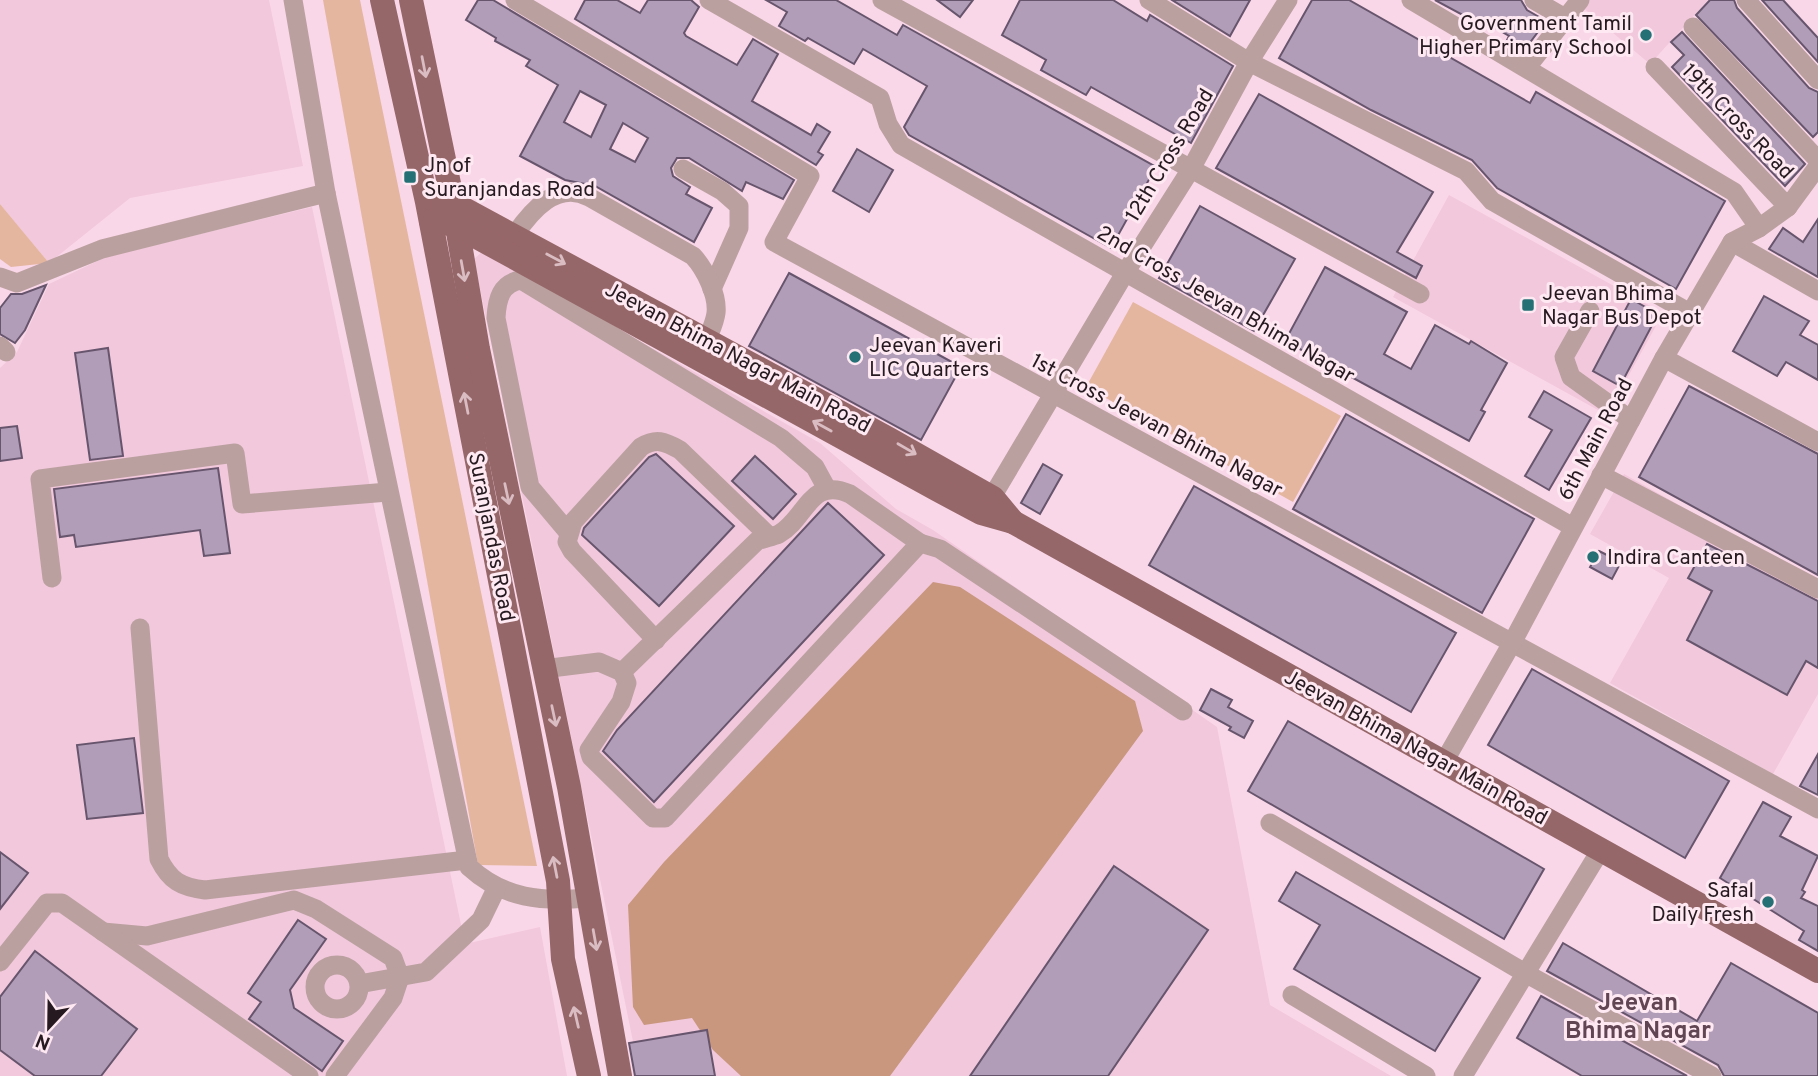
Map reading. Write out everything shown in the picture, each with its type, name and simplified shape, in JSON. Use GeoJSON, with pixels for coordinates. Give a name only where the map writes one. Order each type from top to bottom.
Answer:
{"type":"FeatureCollection","features":[{"type":"Feature","properties":{"kind":"main road","name":"Suranjandas Road"},"geometry":{"type":"LineString","coordinates":[[382,0],[441,213],[544,669],[569,787],[620,1076]]}},
{"type":"Feature","properties":{"kind":"main road","name":"Suranjandas Road"},"geometry":{"type":"LineString","coordinates":[[411,0],[441,213],[559,900],[562,959],[589,1076]]}},
{"type":"Feature","properties":{"kind":"main road","name":"Jeevan Bhima Nagar Main Road"},"geometry":{"type":"LineString","coordinates":[[441,213],[514,236],[707,340],[1013,522],[1818,971]]}},
{"type":"Feature","properties":{"kind":"main road","name":"Jeevan Bhima Nagar Main Road"},"geometry":{"type":"LineString","coordinates":[[441,213],[987,506]]}},
{"type":"Feature","properties":{"kind":"street"},"geometry":{"type":"LineString","coordinates":[[293,0],[326,193],[469,867],[496,889],[550,902],[587,898]]}},
{"type":"Feature","properties":{"kind":"street","name":"1st Cross Jeevan Bhima Nagar"},"geometry":{"type":"LineString","coordinates":[[515,0],[810,176],[774,242],[1051,395],[1818,809]]}},
{"type":"Feature","properties":{"kind":"street","name":"2nd Cross Jeevan Bhima Nagar"},"geometry":{"type":"LineString","coordinates":[[709,0],[880,98],[888,124],[901,145],[1573,527]]}},
{"type":"Feature","properties":{"kind":"street"},"geometry":{"type":"LineString","coordinates":[[882,0],[1420,294]]}},
{"type":"Feature","properties":{"kind":"street"},"geometry":{"type":"LineString","coordinates":[[1149,0],[1249,62],[1466,171],[1492,201],[1690,313]]}},
{"type":"Feature","properties":{"kind":"street","name":"12th Cross Road"},"geometry":{"type":"LineString","coordinates":[[987,506],[1051,395],[1191,169],[1249,62],[1288,0]]}},
{"type":"Feature","properties":{"kind":"street"},"geometry":{"type":"LineString","coordinates":[[1411,0],[1734,192],[1759,228]]}},
{"type":"Feature","properties":{"kind":"street"},"geometry":{"type":"LineString","coordinates":[[1534,0],[1565,18]]}},
{"type":"Feature","properties":{"kind":"street"},"geometry":{"type":"LineString","coordinates":[[1527,67],[1580,0]]}},
{"type":"Feature","properties":{"kind":"street"},"geometry":{"type":"LineString","coordinates":[[1746,0],[1818,80]]}},
{"type":"Feature","properties":{"kind":"street"},"geometry":{"type":"LineString","coordinates":[[1693,27],[1818,160]]}},
{"type":"Feature","properties":{"kind":"street","name":"19th Cross Road"},"geometry":{"type":"LineString","coordinates":[[1655,67],[1788,207]]}},
{"type":"Feature","properties":{"kind":"street","name":"6th Main Road"},"geometry":{"type":"LineString","coordinates":[[1444,762],[1512,643],[1664,358],[1732,243],[1788,207],[1818,166]]}},
{"type":"Feature","properties":{"kind":"street"},"geometry":{"type":"LineString","coordinates":[[683,169],[722,191],[739,206],[739,228],[712,289]]}},
{"type":"Feature","properties":{"kind":"street"},"geometry":{"type":"LineString","coordinates":[[514,236],[527,216],[560,191],[576,190],[693,256],[712,289],[716,313],[707,340]]}},
{"type":"Feature","properties":{"kind":"street"},"geometry":{"type":"LineString","coordinates":[[0,277],[17,284],[102,249],[326,193]]}},
{"type":"Feature","properties":{"kind":"street"},"geometry":{"type":"LineString","coordinates":[[1732,243],[1818,291]]}},
{"type":"Feature","properties":{"kind":"street"},"geometry":{"type":"LineString","coordinates":[[568,532],[530,487],[496,318],[501,293],[512,282],[521,280],[760,423],[815,467],[827,489]]}},
{"type":"Feature","properties":{"kind":"street"},"geometry":{"type":"LineString","coordinates":[[1590,311],[1564,358],[1571,377],[1631,420]]}},
{"type":"Feature","properties":{"kind":"street"},"geometry":{"type":"LineString","coordinates":[[1664,358],[1818,442]]}},
{"type":"Feature","properties":{"kind":"street"},"geometry":{"type":"LineString","coordinates":[[656,640],[572,551],[567,542],[573,522],[641,447],[653,440],[666,442],[689,457],[769,536]]}},
{"type":"Feature","properties":{"kind":"street"},"geometry":{"type":"LineString","coordinates":[[52,578],[40,480],[235,453],[242,504],[388,492]]}},
{"type":"Feature","properties":{"kind":"street"},"geometry":{"type":"LineString","coordinates":[[1601,475],[1818,589]]}},
{"type":"Feature","properties":{"kind":"street"},"geometry":{"type":"LineString","coordinates":[[622,672],[757,541],[778,534],[815,496],[827,489],[839,489],[920,543],[940,549],[1183,711]]}},
{"type":"Feature","properties":{"kind":"street"},"geometry":{"type":"LineString","coordinates":[[544,669],[599,662],[622,672],[627,683],[621,702],[589,750],[591,757],[653,818],[666,818],[920,543]]}},
{"type":"Feature","properties":{"kind":"street"},"geometry":{"type":"LineString","coordinates":[[140,628],[159,859],[167,874],[178,884],[205,890],[467,860]]}},
{"type":"Feature","properties":{"kind":"street"},"geometry":{"type":"LineString","coordinates":[[1270,823],[1525,973],[1713,1076]]}},
{"type":"Feature","properties":{"kind":"street"},"geometry":{"type":"LineString","coordinates":[[1463,1076],[1600,850]]}},
{"type":"Feature","properties":{"kind":"street"},"geometry":{"type":"LineString","coordinates":[[359,984],[426,972],[481,920],[496,889]]}},
{"type":"Feature","properties":{"kind":"street"},"geometry":{"type":"LineString","coordinates":[[103,932],[147,936],[294,900],[316,909],[393,958],[400,977],[393,998],[335,1076]]}},
{"type":"Feature","properties":{"kind":"street"},"geometry":{"type":"LineString","coordinates":[[0,962],[47,903],[62,903],[309,1076]]}},
{"type":"Feature","properties":{"kind":"street"},"geometry":{"type":"LineString","coordinates":[[1292,995],[1426,1076]]}},
{"type":"Feature","properties":{"kind":"shaded area"},"geometry":{"type":"Polygon","coordinates":[[[0,0],[269,0],[303,166],[130,198],[49,263],[0,204],[0,0]]]}},
{"type":"Feature","properties":{"kind":"shaded area"},"geometry":{"type":"Polygon","coordinates":[[[323,0],[360,0],[537,866],[478,865],[323,0]]]}},
{"type":"Feature","properties":{"kind":"shaded area","name":"Government Tamil Higher Primary School"},"geometry":{"type":"Polygon","coordinates":[[[1586,0],[1708,0],[1650,64],[1581,6],[1586,0]]]}},
{"type":"Feature","properties":{"kind":"shaded area","name":"Jeevan Bhima Nagar Bus Depot"},"geometry":{"type":"Polygon","coordinates":[[[1449,195],[1663,313],[1607,415],[1393,297],[1449,195]]]}},
{"type":"Feature","properties":{"kind":"shaded area"},"geometry":{"type":"Polygon","coordinates":[[[0,204],[49,263],[11,267],[0,259],[0,204]]]}},
{"type":"Feature","properties":{"kind":"shaded area"},"geometry":{"type":"Polygon","coordinates":[[[312,207],[465,944],[540,927],[567,1076],[0,1076],[0,368],[17,352],[49,284],[106,257],[312,207]]]}},
{"type":"Feature","properties":{"kind":"shaded area"},"geometry":{"type":"Polygon","coordinates":[[[482,252],[820,443],[896,509],[933,530],[1217,727],[1270,1005],[1391,1076],[640,1076],[474,259],[482,252]]]}},
{"type":"Feature","properties":{"kind":"shaded area"},"geometry":{"type":"Polygon","coordinates":[[[1133,302],[1341,416],[1293,502],[1086,387],[1133,302]]]}},
{"type":"Feature","properties":{"kind":"shaded area"},"geometry":{"type":"Polygon","coordinates":[[[1624,474],[1818,583],[1818,694],[1773,774],[1610,683],[1669,578],[1590,534],[1624,474]]]}},
{"type":"Feature","properties":{"kind":"shaded area"},"geometry":{"type":"Polygon","coordinates":[[[933,582],[960,587],[1135,701],[1143,731],[890,1076],[741,1076],[713,1050],[692,1018],[644,1025],[633,1007],[628,905],[664,862],[933,582]]]}},
{"type":"Feature","properties":{"kind":"building"},"geometry":{"type":"Polygon","coordinates":[[[478,0],[493,0],[794,180],[783,199],[746,182],[742,191],[689,158],[677,158],[671,168],[673,176],[690,187],[686,194],[712,208],[694,242],[595,186],[565,180],[520,156],[558,85],[526,66],[530,60],[495,41],[496,38],[466,20],[478,0]],[[580,91],[564,122],[591,137],[606,105],[580,91]],[[623,123],[610,149],[635,162],[648,138],[623,123]]]}},
{"type":"Feature","properties":{"kind":"building"},"geometry":{"type":"Polygon","coordinates":[[[585,0],[617,0],[640,13],[648,0],[691,0],[699,7],[684,33],[686,36],[737,65],[753,39],[778,54],[752,101],[811,135],[817,124],[830,132],[818,152],[823,155],[816,165],[575,19],[585,0]]]}},
{"type":"Feature","properties":{"kind":"building"},"geometry":{"type":"Polygon","coordinates":[[[766,0],[836,0],[897,35],[903,25],[1156,167],[1111,248],[909,135],[904,127],[927,86],[863,49],[854,64],[808,38],[805,41],[779,26],[787,12],[766,0]]]}},
{"type":"Feature","properties":{"kind":"building"},"geometry":{"type":"Polygon","coordinates":[[[937,0],[973,0],[960,17],[937,0]]]}},
{"type":"Feature","properties":{"kind":"building"},"geometry":{"type":"Polygon","coordinates":[[[1020,0],[1113,0],[1147,21],[1150,15],[1233,66],[1191,143],[1091,87],[1086,95],[1041,70],[1046,60],[1002,35],[1020,0]]]}},
{"type":"Feature","properties":{"kind":"building"},"geometry":{"type":"Polygon","coordinates":[[[1172,0],[1250,0],[1230,36],[1172,0]]]}},
{"type":"Feature","properties":{"kind":"building"},"geometry":{"type":"Polygon","coordinates":[[[1312,0],[1349,0],[1530,103],[1536,92],[1725,201],[1676,289],[1497,188],[1472,160],[1371,110],[1279,58],[1312,0]]]}},
{"type":"Feature","properties":{"kind":"building"},"geometry":{"type":"Polygon","coordinates":[[[1435,0],[1521,0],[1527,10],[1546,21],[1523,52],[1506,42],[1509,36],[1485,22],[1483,26],[1435,0]]]}},
{"type":"Feature","properties":{"kind":"building"},"geometry":{"type":"Polygon","coordinates":[[[1710,0],[1734,0],[1737,8],[1809,88],[1818,92],[1818,132],[1813,137],[1696,15],[1710,0]]]}},
{"type":"Feature","properties":{"kind":"building"},"geometry":{"type":"Polygon","coordinates":[[[1762,0],[1783,0],[1818,38],[1818,62],[1762,0]]]}},
{"type":"Feature","properties":{"kind":"building"},"geometry":{"type":"Polygon","coordinates":[[[1682,32],[1805,164],[1785,186],[1672,67],[1684,55],[1671,42],[1682,32]]]}},
{"type":"Feature","properties":{"kind":"building"},"geometry":{"type":"Polygon","coordinates":[[[1259,94],[1433,192],[1397,252],[1422,266],[1416,278],[1216,168],[1259,94]]]}},
{"type":"Feature","properties":{"kind":"building"},"geometry":{"type":"Polygon","coordinates":[[[857,149],[893,170],[869,212],[833,191],[857,149]]]}},
{"type":"Feature","properties":{"kind":"building"},"geometry":{"type":"Polygon","coordinates":[[[1200,206],[1295,259],[1254,331],[1159,278],[1200,206]]]}},
{"type":"Feature","properties":{"kind":"building"},"geometry":{"type":"Polygon","coordinates":[[[1818,219],[1818,277],[1769,249],[1783,228],[1803,242],[1818,219]]]}},
{"type":"Feature","properties":{"kind":"building"},"geometry":{"type":"Polygon","coordinates":[[[1325,267],[1407,312],[1384,354],[1411,369],[1435,325],[1469,344],[1471,341],[1507,363],[1481,410],[1485,412],[1469,441],[1285,341],[1325,267]]]}},
{"type":"Feature","properties":{"kind":"building","name":"Jeevan Kaveri LIC Quarters"},"geometry":{"type":"Polygon","coordinates":[[[789,273],[961,367],[921,440],[749,346],[789,273]]]}},
{"type":"Feature","properties":{"kind":"building"},"geometry":{"type":"Polygon","coordinates":[[[46,285],[25,330],[15,343],[0,334],[0,308],[11,294],[22,294],[46,285]]]}},
{"type":"Feature","properties":{"kind":"building"},"geometry":{"type":"Polygon","coordinates":[[[1764,296],[1809,321],[1800,335],[1818,345],[1818,380],[1786,362],[1777,376],[1733,351],[1764,296]]]}},
{"type":"Feature","properties":{"kind":"building"},"geometry":{"type":"Polygon","coordinates":[[[1631,299],[1658,314],[1620,386],[1593,371],[1631,299]]]}},
{"type":"Feature","properties":{"kind":"building"},"geometry":{"type":"Polygon","coordinates":[[[108,348],[123,456],[90,460],[75,353],[108,348]]]}},
{"type":"Feature","properties":{"kind":"building"},"geometry":{"type":"Polygon","coordinates":[[[1689,386],[1818,454],[1818,575],[1639,477],[1689,386]]]}},
{"type":"Feature","properties":{"kind":"building"},"geometry":{"type":"Polygon","coordinates":[[[1544,391],[1591,418],[1549,490],[1525,476],[1552,430],[1529,417],[1544,391]]]}},
{"type":"Feature","properties":{"kind":"building"},"geometry":{"type":"Polygon","coordinates":[[[1346,414],[1534,519],[1482,613],[1293,509],[1346,414]]]}},
{"type":"Feature","properties":{"kind":"building"},"geometry":{"type":"Polygon","coordinates":[[[17,426],[22,458],[0,461],[0,428],[17,426]]]}},
{"type":"Feature","properties":{"kind":"building"},"geometry":{"type":"Polygon","coordinates":[[[656,454],[734,526],[659,606],[582,535],[584,528],[649,457],[656,454]]]}},
{"type":"Feature","properties":{"kind":"building"},"geometry":{"type":"Polygon","coordinates":[[[755,456],[796,494],[773,519],[732,481],[755,456]]]}},
{"type":"Feature","properties":{"kind":"building"},"geometry":{"type":"Polygon","coordinates":[[[1043,464],[1062,475],[1040,514],[1021,503],[1043,464]]]}},
{"type":"Feature","properties":{"kind":"building"},"geometry":{"type":"Polygon","coordinates":[[[218,468],[230,553],[204,556],[200,530],[76,547],[74,535],[60,537],[54,489],[218,468]]]}},
{"type":"Feature","properties":{"kind":"building"},"geometry":{"type":"Polygon","coordinates":[[[1194,486],[1456,633],[1411,712],[1149,565],[1194,486]]]}},
{"type":"Feature","properties":{"kind":"building"},"geometry":{"type":"Polygon","coordinates":[[[828,503],[884,555],[654,802],[603,751],[617,730],[828,503]]]}},
{"type":"Feature","properties":{"kind":"building"},"geometry":{"type":"Polygon","coordinates":[[[1707,544],[1818,601],[1818,668],[1806,661],[1787,695],[1687,640],[1712,591],[1688,578],[1707,544]]]}},
{"type":"Feature","properties":{"kind":"building"},"geometry":{"type":"Polygon","coordinates":[[[1599,551],[1621,562],[1612,579],[1590,567],[1599,551]]]}},
{"type":"Feature","properties":{"kind":"building"},"geometry":{"type":"Polygon","coordinates":[[[1532,669],[1729,781],[1685,858],[1488,745],[1532,669]]]}},
{"type":"Feature","properties":{"kind":"building"},"geometry":{"type":"Polygon","coordinates":[[[1211,689],[1232,700],[1228,707],[1253,721],[1244,738],[1229,730],[1231,727],[1200,710],[1211,689]]]}},
{"type":"Feature","properties":{"kind":"building"},"geometry":{"type":"Polygon","coordinates":[[[1288,721],[1544,869],[1504,939],[1248,791],[1288,721]]]}},
{"type":"Feature","properties":{"kind":"building"},"geometry":{"type":"Polygon","coordinates":[[[134,738],[143,813],[87,819],[77,745],[134,738]]]}},
{"type":"Feature","properties":{"kind":"building"},"geometry":{"type":"Polygon","coordinates":[[[1818,754],[1818,795],[1800,786],[1818,754]]]}},
{"type":"Feature","properties":{"kind":"building"},"geometry":{"type":"Polygon","coordinates":[[[1763,802],[1791,817],[1780,836],[1818,856],[1801,898],[1818,906],[1818,951],[1799,940],[1804,931],[1720,878],[1763,802]]]}},
{"type":"Feature","properties":{"kind":"building"},"geometry":{"type":"Polygon","coordinates":[[[0,852],[28,873],[0,909],[0,852]]]}},
{"type":"Feature","properties":{"kind":"building"},"geometry":{"type":"Polygon","coordinates":[[[1114,866],[1208,930],[1108,1076],[970,1076],[1114,866]]]}},
{"type":"Feature","properties":{"kind":"building"},"geometry":{"type":"Polygon","coordinates":[[[1296,872],[1480,978],[1435,1051],[1294,969],[1320,925],[1279,901],[1296,872]]]}},
{"type":"Feature","properties":{"kind":"building"},"geometry":{"type":"Polygon","coordinates":[[[298,920],[326,939],[290,990],[294,1008],[343,1041],[322,1071],[249,1019],[261,1002],[248,993],[298,920]]]}},
{"type":"Feature","properties":{"kind":"building"},"geometry":{"type":"Polygon","coordinates":[[[1563,943],[1697,1021],[1731,963],[1818,1013],[1818,1076],[1724,1076],[1718,1065],[1547,971],[1563,943]]]}},
{"type":"Feature","properties":{"kind":"building"},"geometry":{"type":"Polygon","coordinates":[[[35,951],[137,1029],[101,1076],[35,1076],[0,1050],[0,997],[35,951]]]}},
{"type":"Feature","properties":{"kind":"building"},"geometry":{"type":"Polygon","coordinates":[[[1541,996],[1687,1076],[1582,1076],[1517,1038],[1541,996]]]}},
{"type":"Feature","properties":{"kind":"building"},"geometry":{"type":"Polygon","coordinates":[[[707,1030],[715,1076],[635,1076],[629,1043],[707,1030]]]}},
{"type":"Feature","properties":{"kind":"place","name":"Government Tamil Higher Primary School"},"geometry":{"type":"Point","coordinates":[1646,35]}},
{"type":"Feature","properties":{"kind":"place","name":"Jn of Suranjandas Road"},"geometry":{"type":"Point","coordinates":[410,177]}},
{"type":"Feature","properties":{"kind":"place","name":"Jeevan Bhima Nagar Bus Depot"},"geometry":{"type":"Point","coordinates":[1528,305]}},
{"type":"Feature","properties":{"kind":"place","name":"Jeevan Kaveri LIC Quarters"},"geometry":{"type":"Point","coordinates":[855,357]}},
{"type":"Feature","properties":{"kind":"place","name":"Indira Canteen"},"geometry":{"type":"Point","coordinates":[1593,557]}},
{"type":"Feature","properties":{"kind":"place","name":"Safal Daily Fresh"},"geometry":{"type":"Point","coordinates":[1768,902]}},
{"type":"Feature","properties":{"kind":"district","name":"Jeevan Bhima Nagar"},"geometry":{"type":"Point","coordinates":[1638,1016]}}]}
